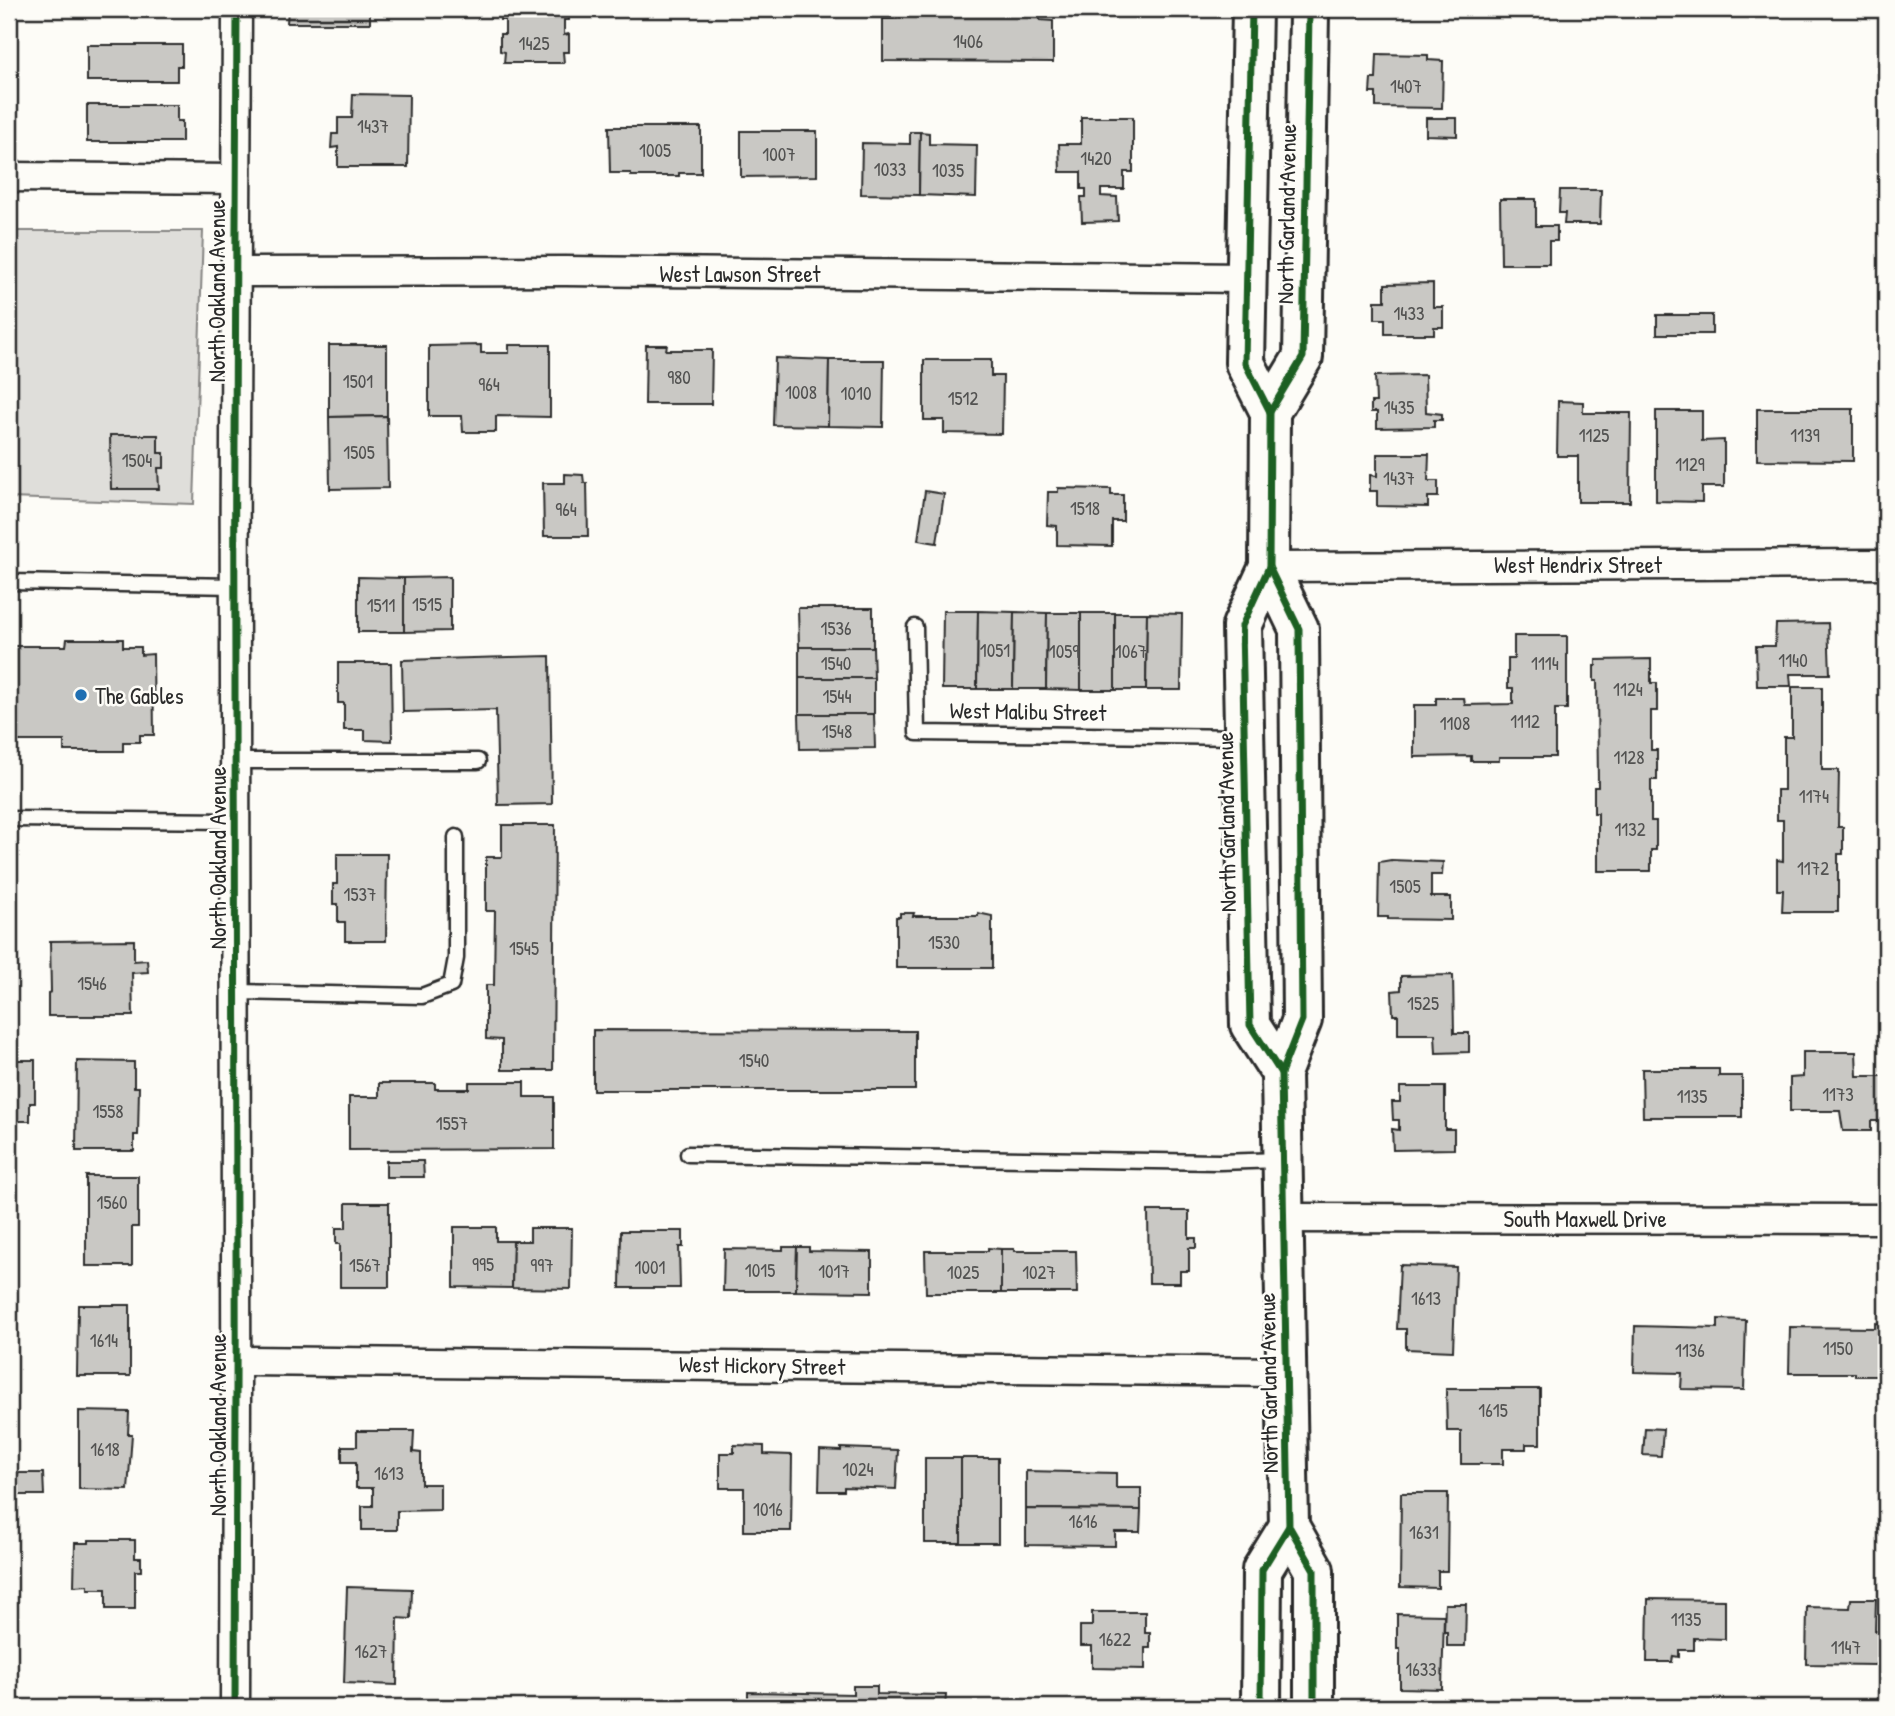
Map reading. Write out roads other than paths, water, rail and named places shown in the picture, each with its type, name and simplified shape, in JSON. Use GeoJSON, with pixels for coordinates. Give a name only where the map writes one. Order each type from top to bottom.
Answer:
{"type":"FeatureCollection","features":[{"type":"Feature","properties":{"kind":"main road","name":"North Garland Avenue"},"geometry":{"type":"LineString","coordinates":[[1252,9],[1245,363],[1270,412],[1269,567],[1242,626],[1250,1025],[1281,1073]]}},
{"type":"Feature","properties":{"kind":"main road","name":"North Garland Avenue"},"geometry":{"type":"LineString","coordinates":[[1270,412],[1303,357],[1307,9]]}},
{"type":"Feature","properties":{"kind":"main road","name":"North Garland Avenue"},"geometry":{"type":"LineString","coordinates":[[1269,567],[1299,629],[1302,1020],[1281,1073],[1289,1525],[1314,1570],[1314,1707]]}},
{"type":"Feature","properties":{"kind":"main road"},"geometry":{"type":"LineString","coordinates":[[1261,1707],[1262,1570],[1289,1525]]}},
{"type":"Feature","properties":{"kind":"street","name":"North Oakland Avenue"},"geometry":{"type":"LineString","coordinates":[[235,1707],[237,1361],[234,272],[237,9]]}},
{"type":"Feature","properties":{"kind":"street"},"geometry":{"type":"LineString","coordinates":[[9,177],[235,178]]}},
{"type":"Feature","properties":{"kind":"street","name":"West Lawson Street"},"geometry":{"type":"LineString","coordinates":[[234,272],[565,271],[1246,278]]}},
{"type":"Feature","properties":{"kind":"street","name":"West Hendrix Street"},"geometry":{"type":"LineString","coordinates":[[1269,567],[1886,564]]}},
{"type":"Feature","properties":{"kind":"street","name":"South Maxwell Drive"},"geometry":{"type":"LineString","coordinates":[[1284,1218],[1886,1219]]}},
{"type":"Feature","properties":{"kind":"street","name":"West Hickory Street"},"geometry":{"type":"LineString","coordinates":[[237,1361],[1287,1372]]}},
{"type":"Feature","properties":{"kind":"lane"},"geometry":{"type":"LineString","coordinates":[[9,582],[235,586]]}},
{"type":"Feature","properties":{"kind":"lane","name":"West Malibu Street"},"geometry":{"type":"LineString","coordinates":[[915,627],[917,733],[1243,737]]}},
{"type":"Feature","properties":{"kind":"lane"},"geometry":{"type":"LineString","coordinates":[[236,761],[478,761]]}},
{"type":"Feature","properties":{"kind":"lane"},"geometry":{"type":"LineString","coordinates":[[9,819],[236,821]]}},
{"type":"Feature","properties":{"kind":"lane"},"geometry":{"type":"LineString","coordinates":[[236,992],[422,996],[452,985],[456,958],[456,837]]}},
{"type":"Feature","properties":{"kind":"lane"},"geometry":{"type":"LineString","coordinates":[[688,1154],[1219,1162],[1283,1159]]}},
{"type":"Feature","properties":{"kind":"place","name":"The Gables"},"geometry":{"type":"Point","coordinates":[81,695]}}]}
